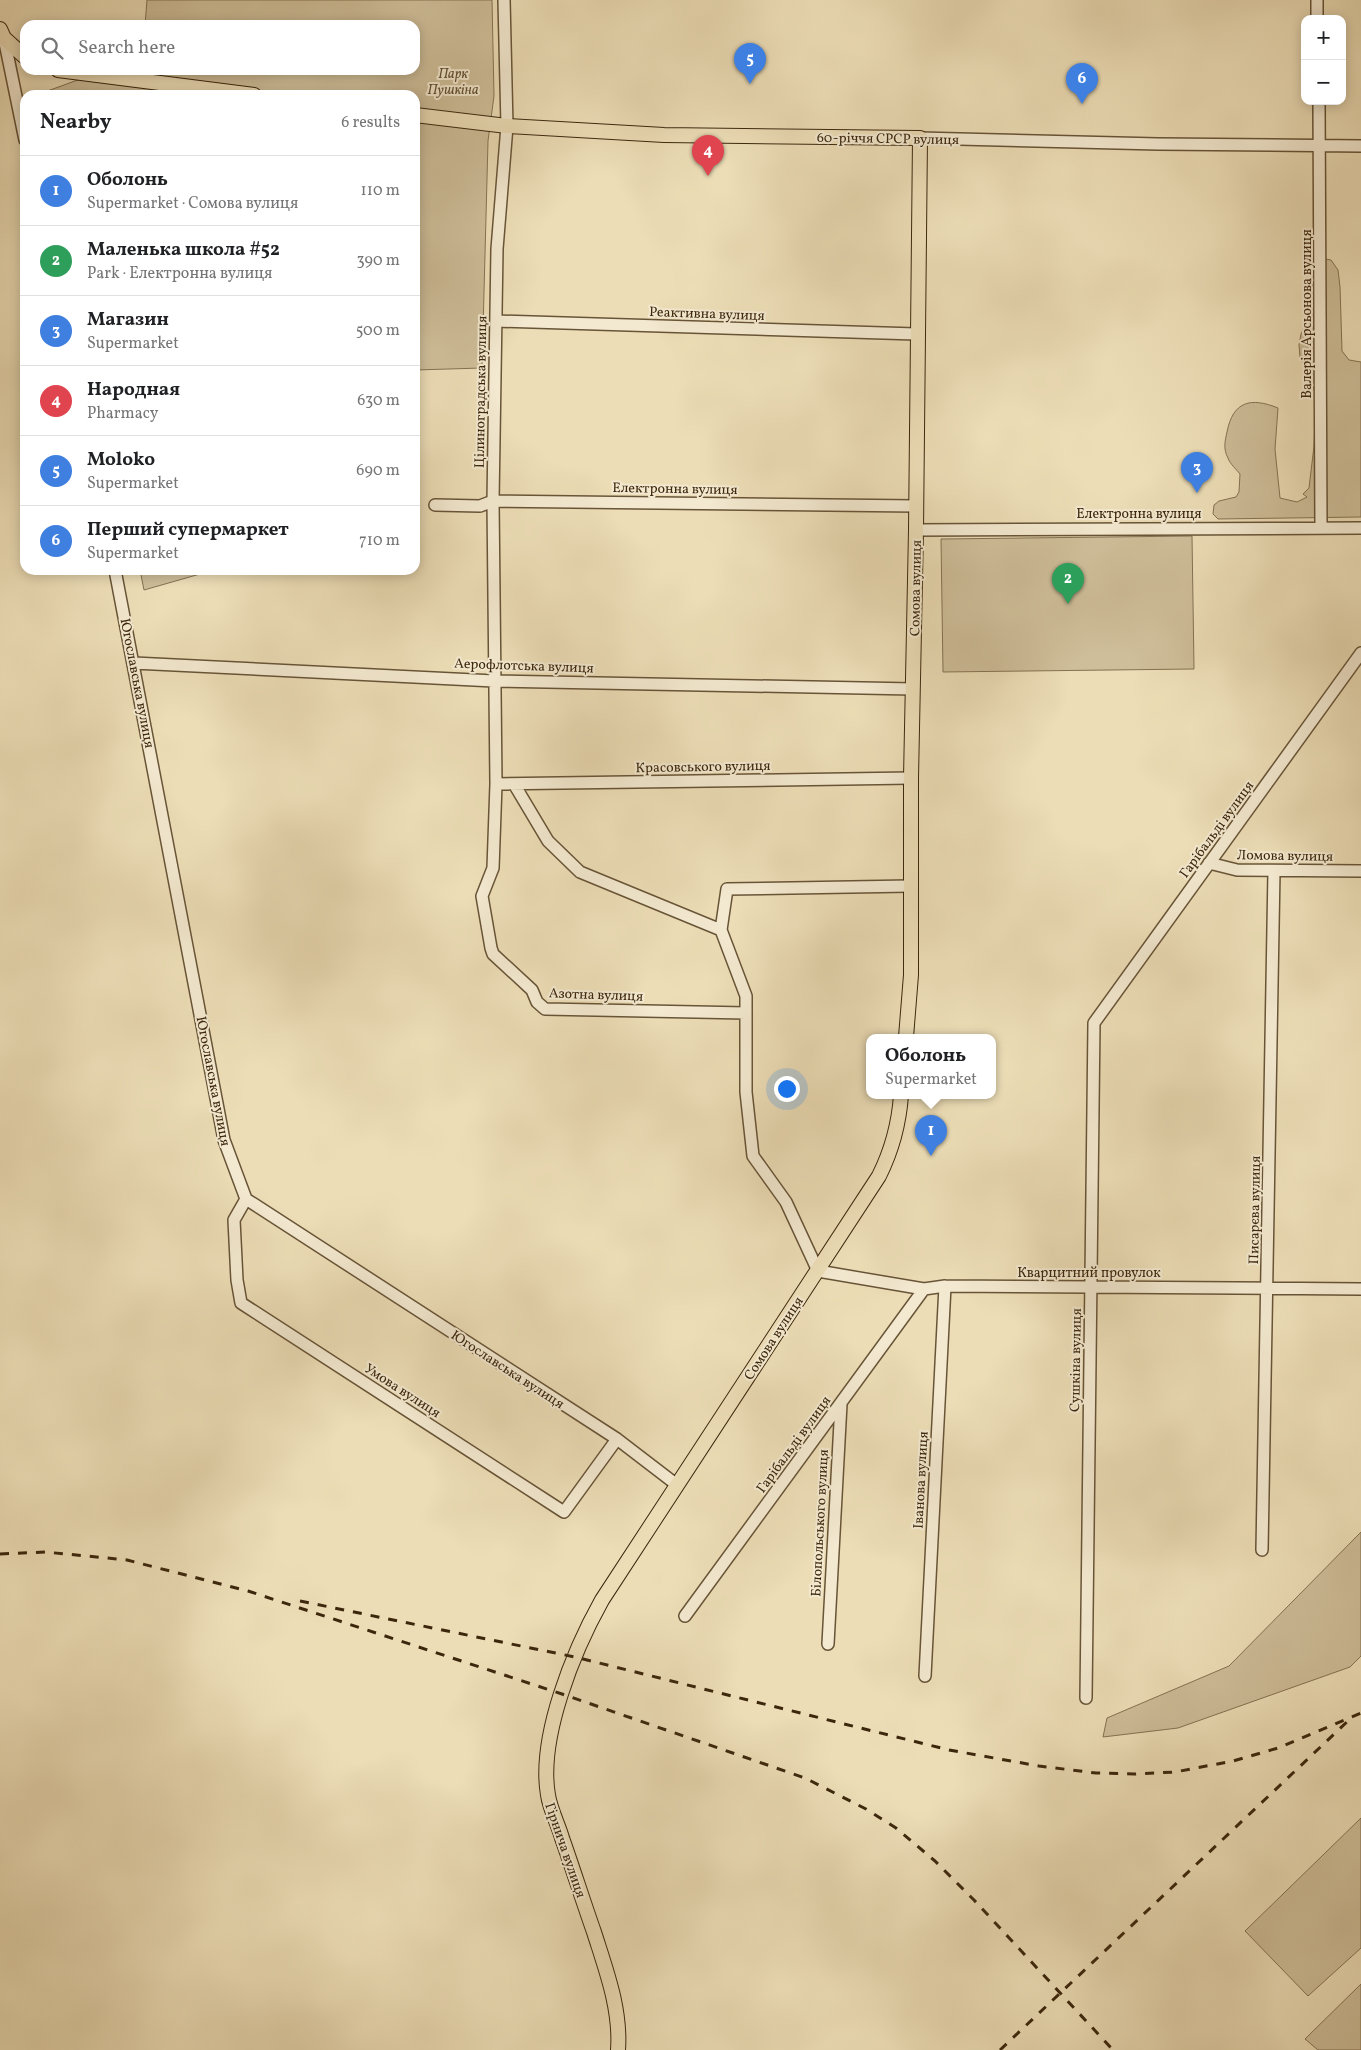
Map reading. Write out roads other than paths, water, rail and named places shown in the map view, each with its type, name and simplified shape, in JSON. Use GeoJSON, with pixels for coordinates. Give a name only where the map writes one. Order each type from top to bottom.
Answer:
{"type":"FeatureCollection","features":[{"type":"Feature","properties":{"kind":"main road"},"geometry":{"type":"LineString","coordinates":[[2,34],[20,52]]}},
{"type":"Feature","properties":{"kind":"main road"},"geometry":{"type":"LineString","coordinates":[[97,75],[215,90]]}},
{"type":"Feature","properties":{"kind":"main road","name":"60-річчя СРСР вулиця"},"geometry":{"type":"LineString","coordinates":[[420,115],[507,126],[664,135],[920,138]]}},
{"type":"Feature","properties":{"kind":"main road","name":"Сомова вулиця"},"geometry":{"type":"LineString","coordinates":[[906,1034],[911,975],[911,778],[916,530],[916,334],[920,138]]}},
{"type":"Feature","properties":{"kind":"main road","name":"Сомова вулиця"},"geometry":{"type":"LineString","coordinates":[[621,1572],[879,1176],[891,1152],[900,1116],[902,1099]]}},
{"type":"Feature","properties":{"kind":"main road","name":"Гірнича вулиця"},"geometry":{"type":"LineString","coordinates":[[618,2050],[619,2028],[608,1975],[548,1795],[546,1758],[554,1720],[575,1657],[588,1625],[621,1572]]}},
{"type":"Feature","properties":{"kind":"street","name":"Цілиноградська вулиця"},"geometry":{"type":"LineString","coordinates":[[496,784],[492,500],[497,248],[507,126],[504,0]]}},
{"type":"Feature","properties":{"kind":"street"},"geometry":{"type":"LineString","coordinates":[[1317,0],[1317,15]]}},
{"type":"Feature","properties":{"kind":"street"},"geometry":{"type":"LineString","coordinates":[[2,34],[20,117]]}},
{"type":"Feature","properties":{"kind":"street","name":"Валерія Арсьонова вулиця"},"geometry":{"type":"LineString","coordinates":[[1319,105],[1321,527]]}},
{"type":"Feature","properties":{"kind":"street","name":"60-річчя СРСР вулиця"},"geometry":{"type":"LineString","coordinates":[[920,138],[1320,147],[1361,146]]}},
{"type":"Feature","properties":{"kind":"street","name":"Реактивна вулиця"},"geometry":{"type":"LineString","coordinates":[[497,321],[916,334]]}},
{"type":"Feature","properties":{"kind":"street","name":"Електронна вулиця"},"geometry":{"type":"LineString","coordinates":[[435,505],[480,506],[492,500],[916,506]]}},
{"type":"Feature","properties":{"kind":"street","name":"Електронна вулиця"},"geometry":{"type":"LineString","coordinates":[[916,530],[1361,528]]}},
{"type":"Feature","properties":{"kind":"street","name":"Югославська вулиця"},"geometry":{"type":"LineString","coordinates":[[116,575],[224,1140],[246,1199],[617,1439],[677,1485]]}},
{"type":"Feature","properties":{"kind":"street","name":"Гарібальді вулиця"},"geometry":{"type":"LineString","coordinates":[[1094,1023],[1361,653]]}},
{"type":"Feature","properties":{"kind":"street","name":"Аерофлотська вулиця"},"geometry":{"type":"LineString","coordinates":[[134,663],[494,680],[912,690]]}},
{"type":"Feature","properties":{"kind":"street","name":"Красовського вулиця"},"geometry":{"type":"LineString","coordinates":[[496,784],[911,778]]}},
{"type":"Feature","properties":{"kind":"street","name":"Азотна вулиця"},"geometry":{"type":"LineString","coordinates":[[496,784],[493,868],[482,896],[491,948],[493,954],[532,990],[540,1006],[545,1009],[746,1013]]}},
{"type":"Feature","properties":{"kind":"street"},"geometry":{"type":"LineString","coordinates":[[514,784],[548,841],[580,872],[721,930]]}},
{"type":"Feature","properties":{"kind":"street","name":"Ломова вулиця"},"geometry":{"type":"LineString","coordinates":[[1209,863],[1237,870],[1361,871]]}},
{"type":"Feature","properties":{"kind":"street","name":"Писарєва вулиця"},"geometry":{"type":"LineString","coordinates":[[1262,1550],[1274,870]]}},
{"type":"Feature","properties":{"kind":"street"},"geometry":{"type":"LineString","coordinates":[[818,1271],[786,1202],[753,1156],[746,1092],[746,996],[721,930],[727,889],[910,886]]}},
{"type":"Feature","properties":{"kind":"street","name":"Сушкіна вулиця"},"geometry":{"type":"LineString","coordinates":[[1086,1698],[1094,1023]]}},
{"type":"Feature","properties":{"kind":"street","name":"Умова вулиця"},"geometry":{"type":"LineString","coordinates":[[246,1199],[234,1220],[237,1280],[241,1303],[564,1512],[617,1439]]}},
{"type":"Feature","properties":{"kind":"street","name":"Кварцитний провулок"},"geometry":{"type":"LineString","coordinates":[[818,1271],[924,1289],[945,1286],[1361,1289]]}},
{"type":"Feature","properties":{"kind":"street","name":"Іванова вулиця"},"geometry":{"type":"LineString","coordinates":[[925,1676],[945,1286]]}},
{"type":"Feature","properties":{"kind":"street","name":"Гарібальді вулиця"},"geometry":{"type":"LineString","coordinates":[[685,1616],[924,1289]]}},
{"type":"Feature","properties":{"kind":"street","name":"Білопольського вулиця"},"geometry":{"type":"LineString","coordinates":[[828,1644],[841,1404]]}},
{"type":"Feature","properties":{"kind":"railway"},"geometry":{"type":"LineString","coordinates":[[0,1554],[45,1552],[127,1560],[248,1591],[562,1694],[805,1778],[866,1809],[896,1828],[935,1861],[974,1900],[1113,2050]]}},
{"type":"Feature","properties":{"kind":"railway"},"geometry":{"type":"LineString","coordinates":[[300,1601],[575,1657],[949,1750],[1039,1766],[1096,1773],[1175,1772],[1233,1761],[1278,1748],[1361,1713]]}},
{"type":"Feature","properties":{"kind":"railway"},"geometry":{"type":"LineString","coordinates":[[1000,2050],[1349,1720]]}},
{"type":"Feature","properties":{"kind":"place","name":"Moloko"},"geometry":{"type":"Point","coordinates":[750,84]}},
{"type":"Feature","properties":{"kind":"place","name":"Перший супермаркет"},"geometry":{"type":"Point","coordinates":[1082,104]}},
{"type":"Feature","properties":{"kind":"place","name":"Народная"},"geometry":{"type":"Point","coordinates":[708,176]}},
{"type":"Feature","properties":{"kind":"place","name":"Магазин"},"geometry":{"type":"Point","coordinates":[1197,493]}},
{"type":"Feature","properties":{"kind":"place","name":"Маленька школа #52"},"geometry":{"type":"Point","coordinates":[1068,604]}},
{"type":"Feature","properties":{"kind":"place","name":"Оболонь"},"geometry":{"type":"Point","coordinates":[931,1156]}},
{"type":"Feature","properties":{"kind":"park label","name":"Парк Пушкіна"},"geometry":{"type":"Point","coordinates":[453,82]}}]}
